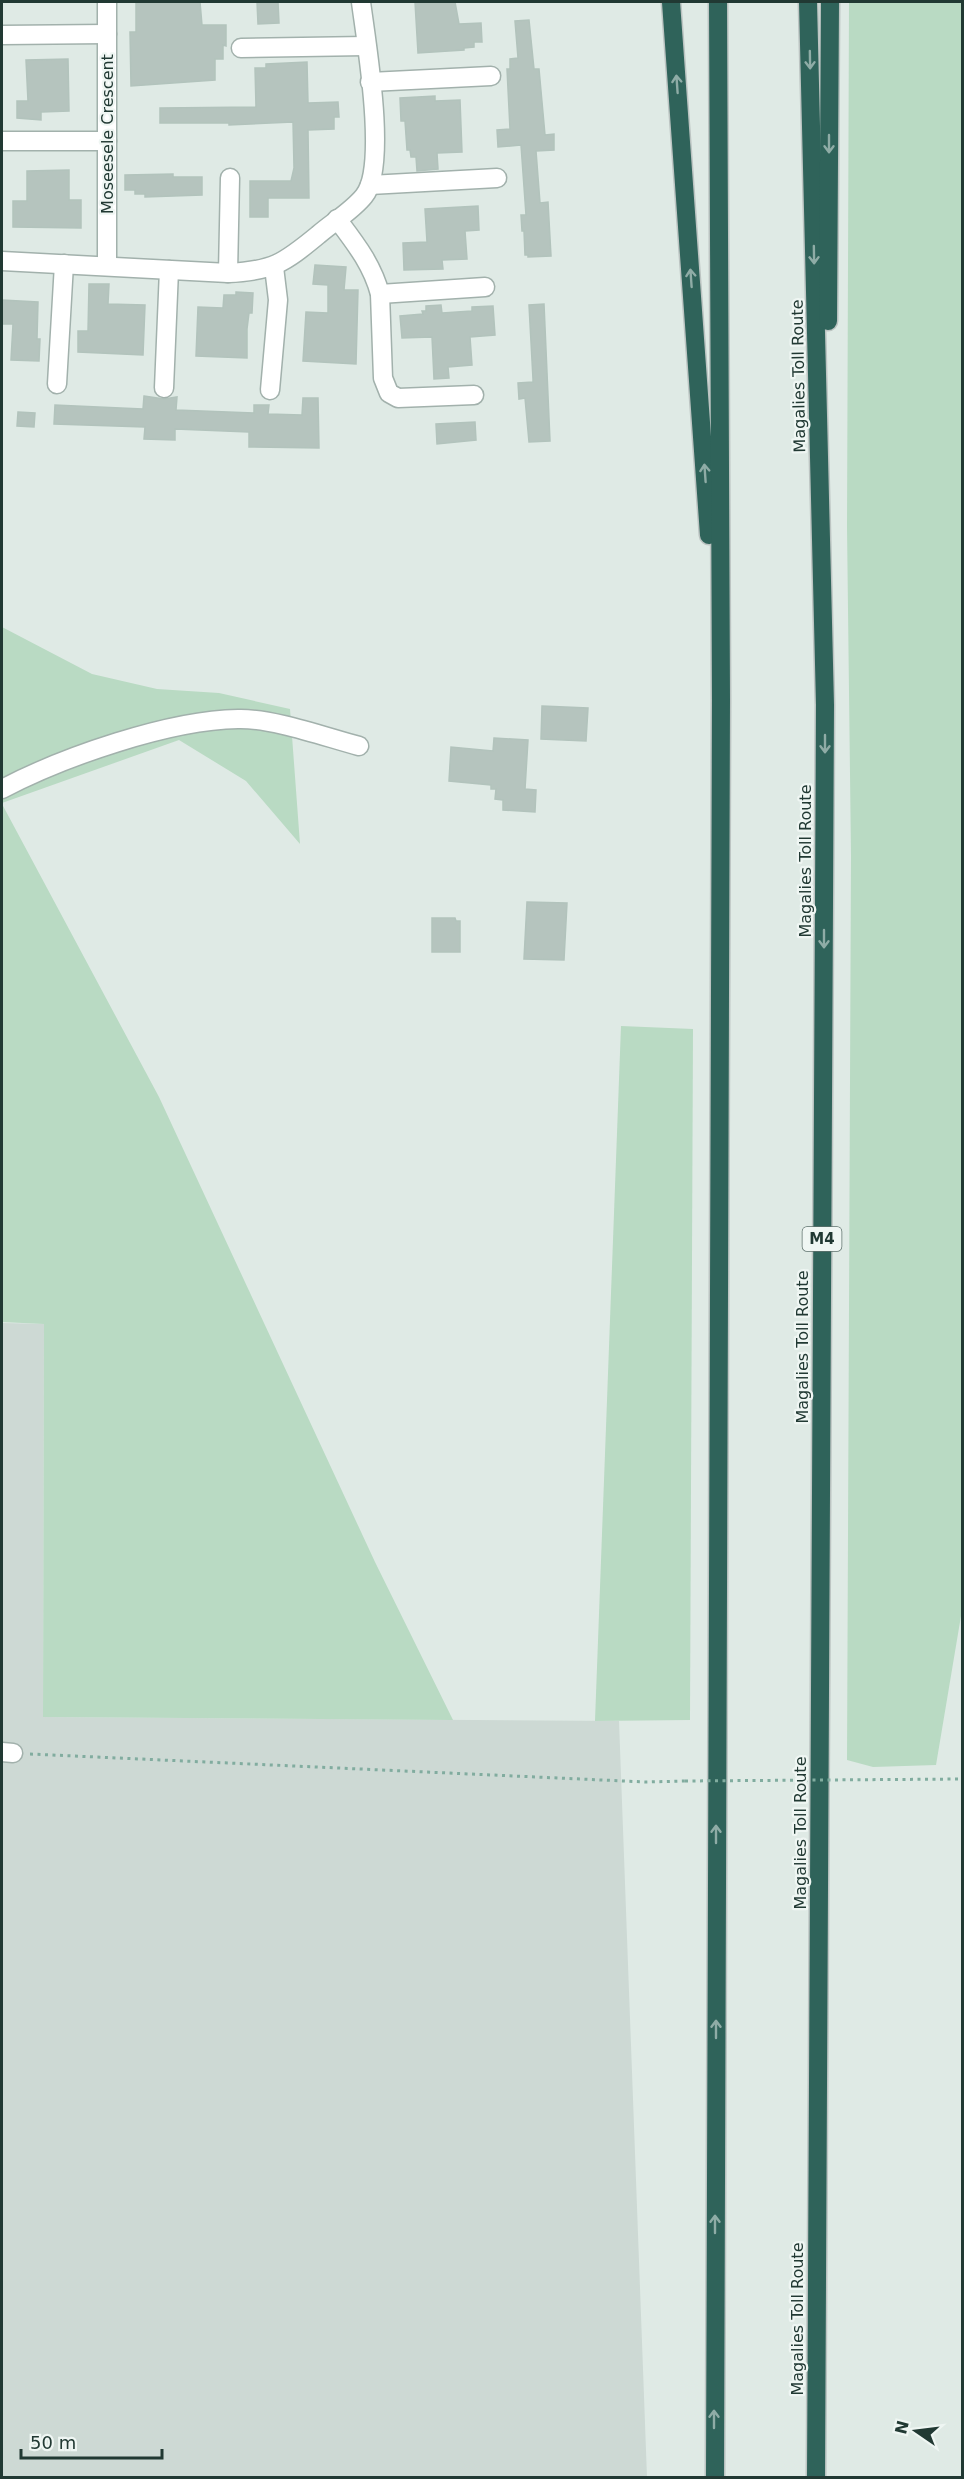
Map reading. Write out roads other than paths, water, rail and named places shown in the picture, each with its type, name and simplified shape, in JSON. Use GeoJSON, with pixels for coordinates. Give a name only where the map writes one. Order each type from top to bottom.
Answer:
{"type":"FeatureCollection","features":[{"type":"Feature","properties":{"kind":"highway"},"geometry":{"type":"LineString","coordinates":[[671,2],[721,699]]}},
{"type":"Feature","properties":{"kind":"highway"},"geometry":{"type":"LineString","coordinates":[[715,2478],[721,699],[718,2]]}},
{"type":"Feature","properties":{"kind":"highway","name":"Magalies Toll Route"},"geometry":{"type":"LineString","coordinates":[[808,2],[825,705],[816,2478]]}},
{"type":"Feature","properties":{"kind":"highway"},"geometry":{"type":"LineString","coordinates":[[825,705],[830,2]]}},
{"type":"Feature","properties":{"kind":"street","name":"Moseesele Crescent"},"geometry":{"type":"LineString","coordinates":[[107,2],[107,266]]}},
{"type":"Feature","properties":{"kind":"street"},"geometry":{"type":"LineString","coordinates":[[2,261],[228,273],[257,272],[274,267],[293,255],[364,196],[370,185],[376,159],[361,2]]}},
{"type":"Feature","properties":{"kind":"street"},"geometry":{"type":"LineString","coordinates":[[2,35],[107,34]]}},
{"type":"Feature","properties":{"kind":"street"},"geometry":{"type":"LineString","coordinates":[[241,48],[366,46]]}},
{"type":"Feature","properties":{"kind":"street"},"geometry":{"type":"LineString","coordinates":[[370,82],[491,76]]}},
{"type":"Feature","properties":{"kind":"street"},"geometry":{"type":"LineString","coordinates":[[2,141],[107,141]]}},
{"type":"Feature","properties":{"kind":"street"},"geometry":{"type":"LineString","coordinates":[[228,273],[231,178]]}},
{"type":"Feature","properties":{"kind":"street"},"geometry":{"type":"LineString","coordinates":[[370,185],[497,178]]}},
{"type":"Feature","properties":{"kind":"street"},"geometry":{"type":"LineString","coordinates":[[337,219],[366,257],[375,274],[380,294],[383,378],[389,393],[398,398],[474,395]]}},
{"type":"Feature","properties":{"kind":"street"},"geometry":{"type":"LineString","coordinates":[[57,384],[64,264]]}},
{"type":"Feature","properties":{"kind":"street"},"geometry":{"type":"LineString","coordinates":[[270,390],[278,300],[274,267]]}},
{"type":"Feature","properties":{"kind":"street"},"geometry":{"type":"LineString","coordinates":[[164,388],[169,270]]}},
{"type":"Feature","properties":{"kind":"street"},"geometry":{"type":"LineString","coordinates":[[380,294],[484,287]]}},
{"type":"Feature","properties":{"kind":"street"},"geometry":{"type":"LineString","coordinates":[[2,789],[87,753],[161,730],[212,721],[240,718],[277,724],[359,746]]}}]}
